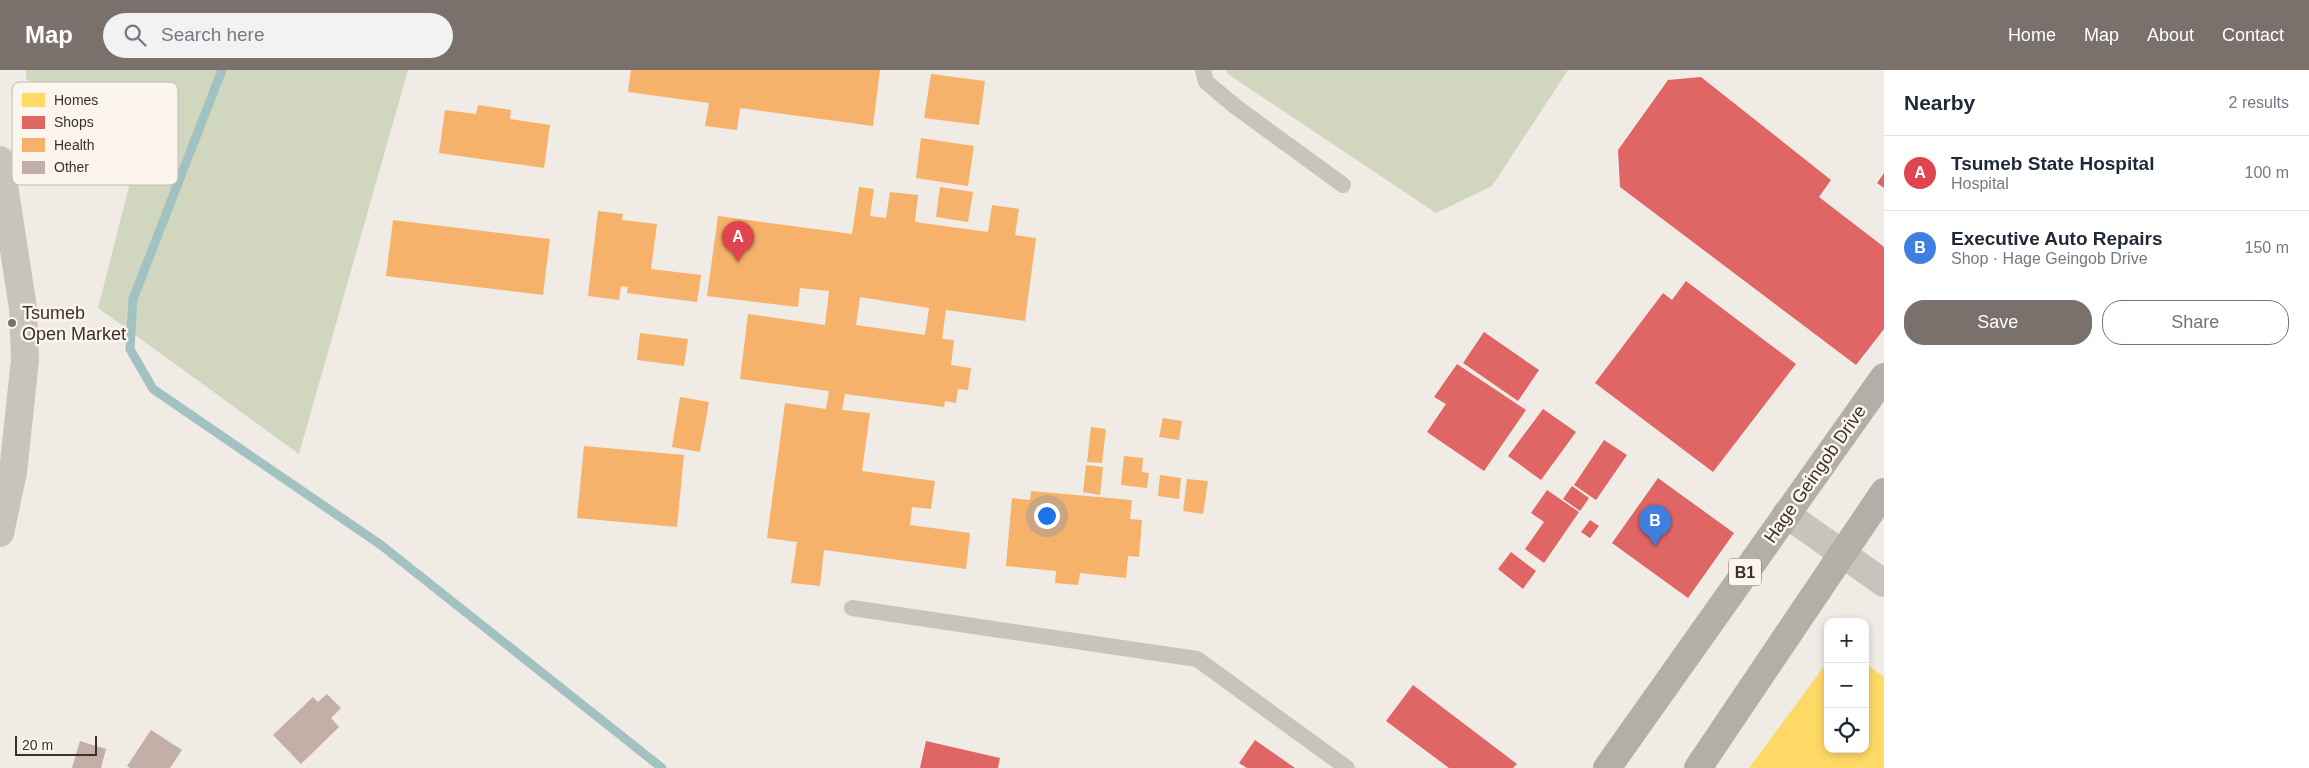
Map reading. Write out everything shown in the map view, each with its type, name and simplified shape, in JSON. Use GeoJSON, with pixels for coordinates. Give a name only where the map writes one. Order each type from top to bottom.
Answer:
{"type":"FeatureCollection","features":[{"type":"Feature","properties":{"kind":"highway","name":"Hage Geingob Drive"},"geometry":{"type":"LineString","coordinates":[[1607,768],[1884,377]]}},
{"type":"Feature","properties":{"kind":"highway"},"geometry":{"type":"LineString","coordinates":[[1708,764],[1841,553],[1884,492]]}},
{"type":"Feature","properties":{"kind":"street"},"geometry":{"type":"LineString","coordinates":[[0,160],[23,308],[25,360],[13,472],[0,533]]}},
{"type":"Feature","properties":{"kind":"street"},"geometry":{"type":"LineString","coordinates":[[1786,514],[1884,583]]}},
{"type":"Feature","properties":{"kind":"lane"},"geometry":{"type":"LineString","coordinates":[[1203,70],[1206,82],[1236,107],[1343,185]]}},
{"type":"Feature","properties":{"kind":"lane"},"geometry":{"type":"LineString","coordinates":[[852,608],[1197,659],[1347,768]]}},
{"type":"Feature","properties":{"kind":"green space"},"geometry":{"type":"Polygon","coordinates":[[[26,70],[408,70],[299,454],[98,308],[129,185],[178,185],[178,82],[33,82],[26,79],[26,70]]]}},
{"type":"Feature","properties":{"kind":"green space"},"geometry":{"type":"Polygon","coordinates":[[[1226,70],[1568,70],[1492,186],[1436,213],[1228,74],[1226,70]]]}},
{"type":"Feature","properties":{"kind":"building: Homes"},"geometry":{"type":"Polygon","coordinates":[[[1824,666],[1824,753],[1869,753],[1869,666],[1884,677],[1884,768],[1749,768],[1824,666]]]}},
{"type":"Feature","properties":{"kind":"building: Shops"},"geometry":{"type":"Polygon","coordinates":[[[1701,77],[1831,180],[1819,197],[1884,247],[1884,329],[1856,365],[1620,187],[1618,150],[1668,80],[1701,77]]]}},
{"type":"Feature","properties":{"kind":"building: Shops"},"geometry":{"type":"Polygon","coordinates":[[[1884,173],[1884,188],[1877,183],[1884,173]]]}},
{"type":"Feature","properties":{"kind":"building: Shops"},"geometry":{"type":"Polygon","coordinates":[[[1686,281],[1796,364],[1713,472],[1595,383],[1663,293],[1672,300],[1686,281]]]}},
{"type":"Feature","properties":{"kind":"building: Shops"},"geometry":{"type":"Polygon","coordinates":[[[1484,332],[1539,370],[1518,401],[1463,363],[1484,332]]]}},
{"type":"Feature","properties":{"kind":"building: Shops"},"geometry":{"type":"Polygon","coordinates":[[[1457,364],[1526,410],[1484,471],[1427,432],[1446,404],[1434,397],[1457,364]]]}},
{"type":"Feature","properties":{"kind":"building: Shops"},"geometry":{"type":"Polygon","coordinates":[[[1543,409],[1576,432],[1541,480],[1508,456],[1543,409]]]}},
{"type":"Feature","properties":{"kind":"building: Shops"},"geometry":{"type":"Polygon","coordinates":[[[1604,440],[1627,455],[1596,500],[1574,485],[1604,440]]]}},
{"type":"Feature","properties":{"kind":"building: Shops"},"geometry":{"type":"Polygon","coordinates":[[[1658,478],[1734,533],[1688,598],[1612,543],[1658,478]]]}},
{"type":"Feature","properties":{"kind":"building: Shops"},"geometry":{"type":"Polygon","coordinates":[[[1572,486],[1589,498],[1580,511],[1563,499],[1572,486]]]}},
{"type":"Feature","properties":{"kind":"building: Shops"},"geometry":{"type":"Polygon","coordinates":[[[1547,490],[1579,512],[1544,563],[1525,549],[1544,522],[1531,513],[1547,490]]]}},
{"type":"Feature","properties":{"kind":"building: Shops"},"geometry":{"type":"Polygon","coordinates":[[[1590,520],[1599,526],[1590,538],[1581,532],[1590,520]]]}},
{"type":"Feature","properties":{"kind":"building: Shops"},"geometry":{"type":"Polygon","coordinates":[[[1511,552],[1536,571],[1523,589],[1498,569],[1511,552]]]}},
{"type":"Feature","properties":{"kind":"building: Shops"},"geometry":{"type":"Polygon","coordinates":[[[1413,685],[1517,764],[1513,768],[1449,768],[1386,721],[1413,685]]]}},
{"type":"Feature","properties":{"kind":"building: Shops"},"geometry":{"type":"Polygon","coordinates":[[[1255,740],[1295,768],[1247,768],[1239,763],[1255,740]]]}},
{"type":"Feature","properties":{"kind":"building: Shops"},"geometry":{"type":"Polygon","coordinates":[[[926,741],[1000,758],[998,768],[920,768],[926,741]]]}},
{"type":"Feature","properties":{"kind":"building: Health"},"geometry":{"type":"Polygon","coordinates":[[[631,70],[880,70],[873,126],[740,108],[737,130],[705,126],[709,103],[628,92],[631,70]]]}},
{"type":"Feature","properties":{"kind":"building: Health"},"geometry":{"type":"Polygon","coordinates":[[[931,74],[985,81],[979,125],[924,118],[931,74]]]}},
{"type":"Feature","properties":{"kind":"building: Health"},"geometry":{"type":"Polygon","coordinates":[[[478,105],[511,110],[510,119],[550,125],[544,168],[439,153],[445,110],[476,114],[478,105]]]}},
{"type":"Feature","properties":{"kind":"building: Health"},"geometry":{"type":"Polygon","coordinates":[[[921,138],[974,146],[968,186],[916,178],[921,138]]]}},
{"type":"Feature","properties":{"kind":"building: Health"},"geometry":{"type":"Polygon","coordinates":[[[859,187],[874,189],[870,216],[886,218],[890,192],[918,195],[915,222],[988,232],[992,205],[1019,209],[1015,235],[1036,238],[1025,321],[946,310],[942,339],[954,340],[951,365],[971,368],[968,390],[958,389],[956,403],[945,401],[944,407],[845,394],[842,410],[870,413],[862,471],[935,481],[931,509],[912,507],[910,525],[970,533],[966,569],[824,550],[820,586],[791,583],[797,542],[767,538],[785,403],[826,409],[829,391],[740,379],[748,314],[825,325],[829,291],[800,288],[798,307],[707,296],[718,216],[852,234],[859,187]],[[860,297],[856,325],[925,335],[929,308],[860,297]]]}},
{"type":"Feature","properties":{"kind":"building: Health"},"geometry":{"type":"Polygon","coordinates":[[[940,187],[973,192],[968,222],[936,217],[940,187]]]}},
{"type":"Feature","properties":{"kind":"building: Health"},"geometry":{"type":"Polygon","coordinates":[[[598,211],[623,214],[622,220],[657,224],[651,269],[701,275],[697,302],[627,293],[628,287],[621,286],[619,300],[588,296],[598,211]]]}},
{"type":"Feature","properties":{"kind":"building: Health"},"geometry":{"type":"Polygon","coordinates":[[[393,220],[550,239],[543,295],[386,276],[393,220]]]}},
{"type":"Feature","properties":{"kind":"building: Health"},"geometry":{"type":"Polygon","coordinates":[[[640,333],[688,339],[684,366],[637,360],[640,333]]]}},
{"type":"Feature","properties":{"kind":"building: Health"},"geometry":{"type":"Polygon","coordinates":[[[680,397],[709,402],[700,452],[672,447],[680,397]]]}},
{"type":"Feature","properties":{"kind":"building: Health"},"geometry":{"type":"Polygon","coordinates":[[[1163,418],[1182,421],[1179,440],[1159,437],[1163,418]]]}},
{"type":"Feature","properties":{"kind":"building: Health"},"geometry":{"type":"Polygon","coordinates":[[[1091,427],[1106,429],[1102,463],[1087,462],[1091,427]]]}},
{"type":"Feature","properties":{"kind":"building: Health"},"geometry":{"type":"Polygon","coordinates":[[[584,446],[684,455],[677,527],[577,518],[584,446]]]}},
{"type":"Feature","properties":{"kind":"building: Health"},"geometry":{"type":"Polygon","coordinates":[[[1124,456],[1143,458],[1142,472],[1149,473],[1147,488],[1121,485],[1124,456]]]}},
{"type":"Feature","properties":{"kind":"building: Health"},"geometry":{"type":"Polygon","coordinates":[[[1086,465],[1103,467],[1100,495],[1083,492],[1086,465]]]}},
{"type":"Feature","properties":{"kind":"building: Health"},"geometry":{"type":"Polygon","coordinates":[[[1160,475],[1181,478],[1179,499],[1158,496],[1160,475]]]}},
{"type":"Feature","properties":{"kind":"building: Health"},"geometry":{"type":"Polygon","coordinates":[[[1187,479],[1208,481],[1203,514],[1183,511],[1187,479]]]}},
{"type":"Feature","properties":{"kind":"building: Health"},"geometry":{"type":"Polygon","coordinates":[[[1031,491],[1132,500],[1130,519],[1142,520],[1139,557],[1128,556],[1126,578],[1080,573],[1078,585],[1055,583],[1056,571],[1006,566],[1012,498],[1030,500],[1031,491]]]}},
{"type":"Feature","properties":{"kind":"building: Other"},"geometry":{"type":"Polygon","coordinates":[[[327,694],[341,708],[331,718],[339,727],[301,764],[273,735],[313,697],[318,702],[327,694]]]}},
{"type":"Feature","properties":{"kind":"building: Other"},"geometry":{"type":"Polygon","coordinates":[[[151,730],[182,750],[170,768],[130,768],[127,766],[151,730]]]}},
{"type":"Feature","properties":{"kind":"building: Other"},"geometry":{"type":"Polygon","coordinates":[[[80,741],[106,749],[101,768],[72,768],[80,741]]]}},
{"type":"Feature","properties":{"kind":"waterway"},"geometry":{"type":"LineString","coordinates":[[178,183],[222,70]]}},
{"type":"Feature","properties":{"kind":"waterway"},"geometry":{"type":"LineString","coordinates":[[177,185],[133,299],[130,349],[153,389],[381,545],[662,768]]}},
{"type":"Feature","properties":{"kind":"place","name":"Tsumeb State Hospital"},"geometry":{"type":"Point","coordinates":[738,262]}},
{"type":"Feature","properties":{"kind":"place","name":"Tsumeb Open Market"},"geometry":{"type":"Point","coordinates":[12,323]}},
{"type":"Feature","properties":{"kind":"place","name":"Executive Auto Repairs"},"geometry":{"type":"Point","coordinates":[1655,546]}}]}
